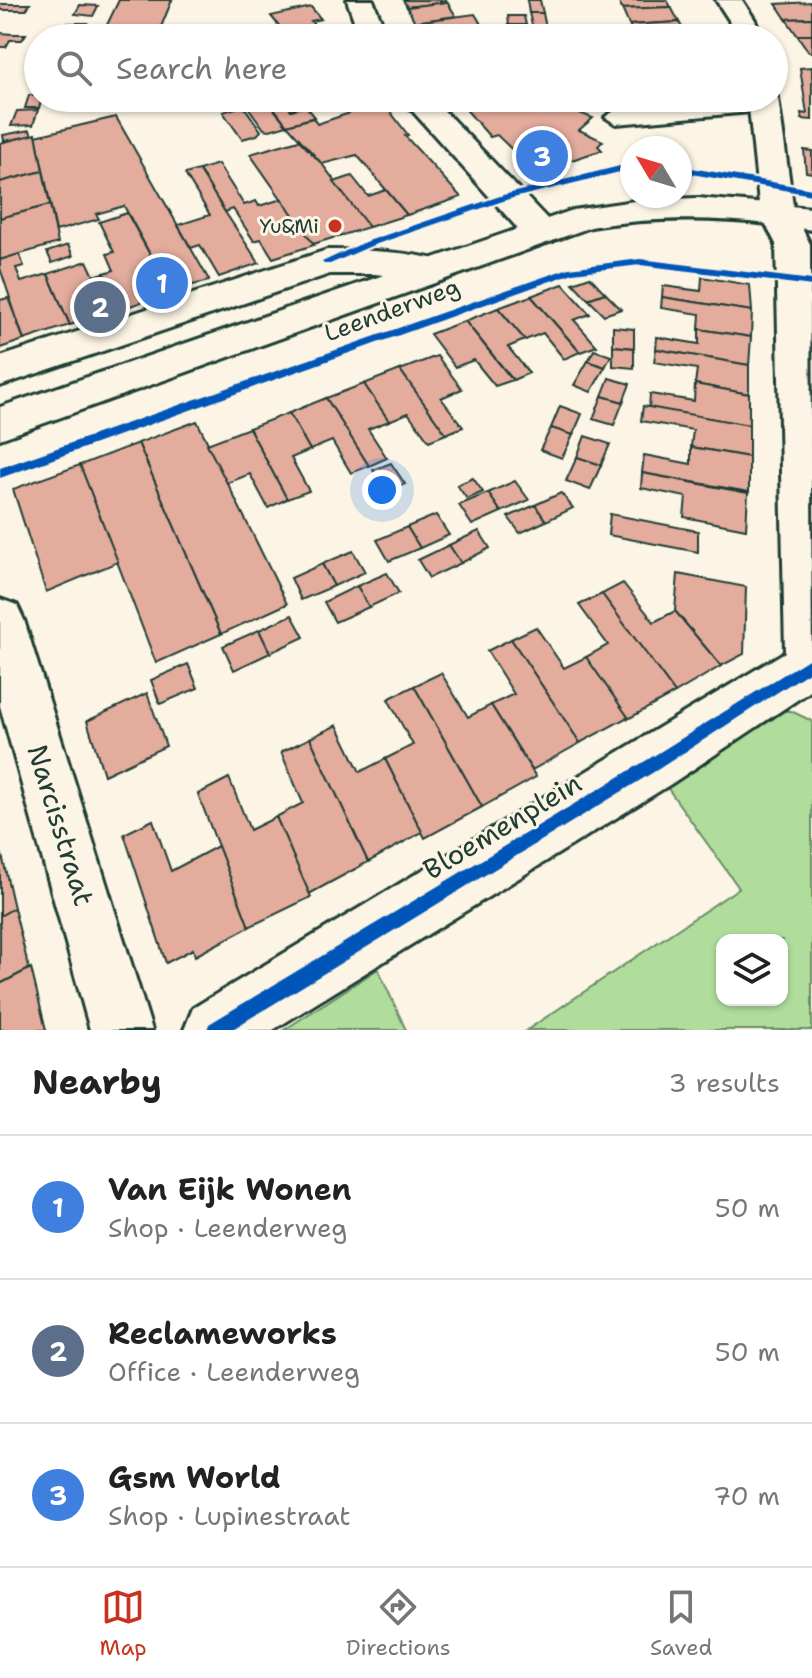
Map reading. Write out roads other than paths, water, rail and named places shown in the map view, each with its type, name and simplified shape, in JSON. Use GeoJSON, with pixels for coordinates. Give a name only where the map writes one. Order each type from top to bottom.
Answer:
{"type":"FeatureCollection","features":[{"type":"Feature","properties":{"kind":"street"},"geometry":{"type":"LineString","coordinates":[[360,0],[369,24]]}},
{"type":"Feature","properties":{"kind":"street"},"geometry":{"type":"LineString","coordinates":[[729,0],[743,24]]}},
{"type":"Feature","properties":{"kind":"street"},"geometry":{"type":"LineString","coordinates":[[429,112],[541,233]]}},
{"type":"Feature","properties":{"kind":"street"},"geometry":{"type":"LineString","coordinates":[[767,112],[798,231],[811,665]]}},
{"type":"Feature","properties":{"kind":"street","name":"Leenderweg"},"geometry":{"type":"LineString","coordinates":[[0,423],[541,233],[798,231]]}},
{"type":"Feature","properties":{"kind":"street","name":"Leenderweg"},"geometry":{"type":"LineString","coordinates":[[0,372],[327,262],[375,262],[434,270]]}},
{"type":"Feature","properties":{"kind":"street","name":"Narcisstraat"},"geometry":{"type":"LineString","coordinates":[[0,620],[121,1030]]}},
{"type":"Feature","properties":{"kind":"street","name":"Bloemenplein"},"geometry":{"type":"LineString","coordinates":[[215,1030],[811,665]]}},
{"type":"Feature","properties":{"kind":"lane"},"geometry":{"type":"LineString","coordinates":[[616,117],[665,112]]}},
{"type":"Feature","properties":{"kind":"place","name":"Gsm World"},"geometry":{"type":"Point","coordinates":[542,156]}},
{"type":"Feature","properties":{"kind":"place","name":"Yu&Mi"},"geometry":{"type":"Point","coordinates":[335,226]}},
{"type":"Feature","properties":{"kind":"place","name":"Van Eijk Wonen"},"geometry":{"type":"Point","coordinates":[162,283]}},
{"type":"Feature","properties":{"kind":"place","name":"Reclameworks"},"geometry":{"type":"Point","coordinates":[100,307]}}]}
